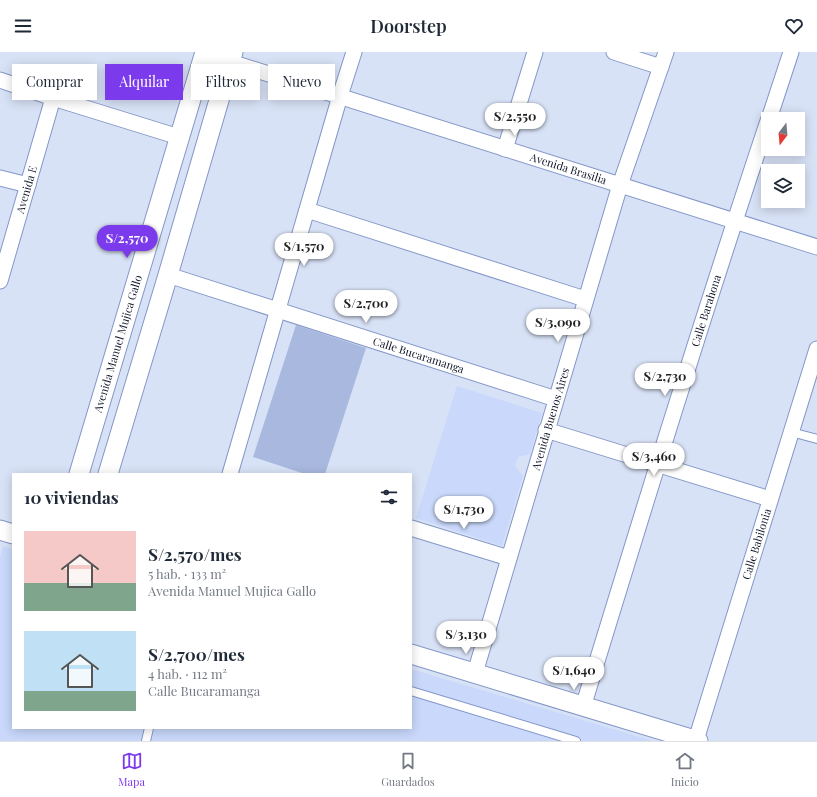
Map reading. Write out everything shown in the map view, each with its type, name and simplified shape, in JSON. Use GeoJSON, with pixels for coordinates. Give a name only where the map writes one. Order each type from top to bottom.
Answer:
{"type":"FeatureCollection","features":[{"type":"Feature","properties":{"kind":"street"},"geometry":{"type":"LineString","coordinates":[[231,473],[277,310],[354,52]]}},
{"type":"Feature","properties":{"kind":"street"},"geometry":{"type":"LineString","coordinates":[[505,148],[535,52]]}},
{"type":"Feature","properties":{"kind":"street"},"geometry":{"type":"LineString","coordinates":[[614,52],[661,67]]}},
{"type":"Feature","properties":{"kind":"street","name":"Avenida Buenos Aires"},"geometry":{"type":"LineString","coordinates":[[475,673],[620,185],[666,52]]}},
{"type":"Feature","properties":{"kind":"street","name":"Calle Barahona"},"geometry":{"type":"LineString","coordinates":[[771,112],[791,52]]}},
{"type":"Feature","properties":{"kind":"street","name":"Avenida Brasilia"},"geometry":{"type":"LineString","coordinates":[[205,53],[231,57],[340,96],[817,247]]}},
{"type":"Feature","properties":{"kind":"street","name":"Avenida Manuel Mujica Gallo"},"geometry":{"type":"LineString","coordinates":[[79,473],[205,53]]}},
{"type":"Feature","properties":{"kind":"street"},"geometry":{"type":"LineString","coordinates":[[108,473],[168,275],[231,57]]}},
{"type":"Feature","properties":{"kind":"street"},"geometry":{"type":"LineString","coordinates":[[0,80],[12,84]]}},
{"type":"Feature","properties":{"kind":"street","name":"Avenida E"},"geometry":{"type":"LineString","coordinates":[[0,281],[52,100]]}},
{"type":"Feature","properties":{"kind":"street"},"geometry":{"type":"LineString","coordinates":[[60,100],[180,137]]}},
{"type":"Feature","properties":{"kind":"street","name":"Calle Barahona"},"geometry":{"type":"LineString","coordinates":[[583,707],[658,464],[761,141]]}},
{"type":"Feature","properties":{"kind":"street"},"geometry":{"type":"LineString","coordinates":[[0,178],[28,185]]}},
{"type":"Feature","properties":{"kind":"street"},"geometry":{"type":"LineString","coordinates":[[307,210],[586,299]]}},
{"type":"Feature","properties":{"kind":"street","name":"Calle Bucaramanga"},"geometry":{"type":"LineString","coordinates":[[168,275],[556,399]]}},
{"type":"Feature","properties":{"kind":"street","name":"Calle Babilonia"},"geometry":{"type":"LineString","coordinates":[[697,741],[817,349]]}},
{"type":"Feature","properties":{"kind":"street"},"geometry":{"type":"LineString","coordinates":[[546,430],[770,499]]}},
{"type":"Feature","properties":{"kind":"street"},"geometry":{"type":"LineString","coordinates":[[412,528],[509,558]]}},
{"type":"Feature","properties":{"kind":"street"},"geometry":{"type":"LineString","coordinates":[[0,530],[12,534]]}},
{"type":"Feature","properties":{"kind":"street"},"geometry":{"type":"LineString","coordinates":[[412,654],[697,741]]}},
{"type":"Feature","properties":{"kind":"lane"},"geometry":{"type":"LineString","coordinates":[[791,432],[817,439]]}},
{"type":"Feature","properties":{"kind":"lane"},"geometry":{"type":"LineString","coordinates":[[412,691],[576,741]]}},
{"type":"Feature","properties":{"kind":"lane"},"geometry":{"type":"LineString","coordinates":[[146,741],[149,729]]}},
{"type":"Feature","properties":{"kind":"shaded area"},"geometry":{"type":"Polygon","coordinates":[[[296,325],[366,348],[325,473],[302,473],[253,457],[296,325]]]}},
{"type":"Feature","properties":{"kind":"shaded area"},"geometry":{"type":"Polygon","coordinates":[[[457,386],[542,413],[530,454],[518,457],[515,466],[523,476],[502,546],[416,518],[457,386]]]}},
{"type":"Feature","properties":{"kind":"shaded area"},"geometry":{"type":"Polygon","coordinates":[[[3,546],[12,549],[12,729],[412,729],[412,669],[653,741],[0,741],[0,557],[3,546]]]}}]}
